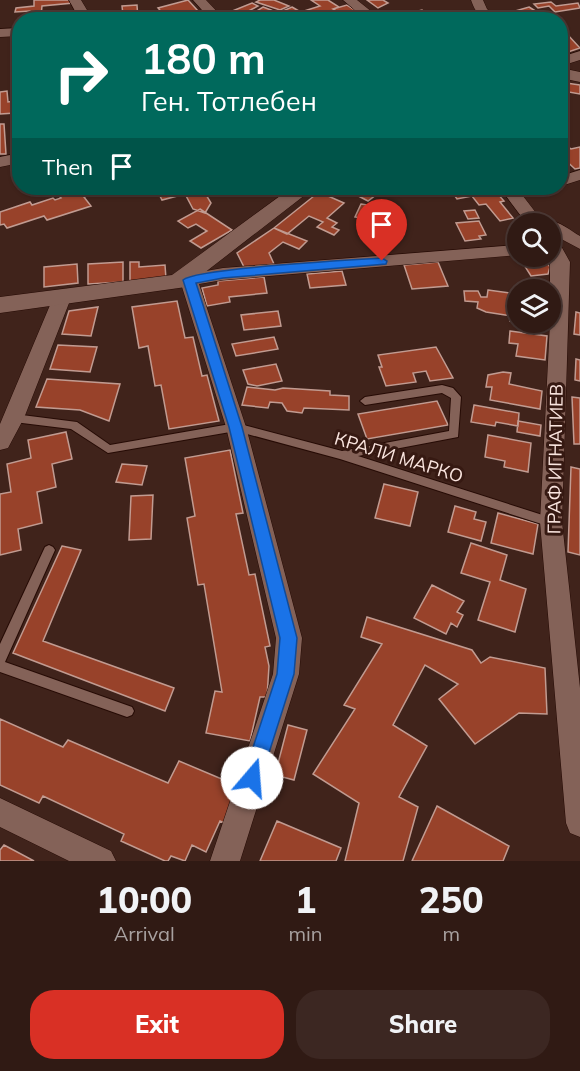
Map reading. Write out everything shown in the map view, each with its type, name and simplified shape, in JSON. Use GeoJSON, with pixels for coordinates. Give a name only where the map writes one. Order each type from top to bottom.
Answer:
{"type":"FeatureCollection","features":[{"type":"Feature","properties":{"kind":"street"},"geometry":{"type":"LineString","coordinates":[[199,0],[211,12]]}},
{"type":"Feature","properties":{"kind":"street"},"geometry":{"type":"LineString","coordinates":[[349,0],[365,12]]}},
{"type":"Feature","properties":{"kind":"street"},"geometry":{"type":"LineString","coordinates":[[183,281],[295,195]]}},
{"type":"Feature","properties":{"kind":"street"},"geometry":{"type":"LineString","coordinates":[[514,195],[529,213]]}},
{"type":"Feature","properties":{"kind":"street"},"geometry":{"type":"LineString","coordinates":[[524,207],[528,213]]}},
{"type":"Feature","properties":{"kind":"street"},"geometry":{"type":"LineString","coordinates":[[561,240],[580,245]]}},
{"type":"Feature","properties":{"kind":"street"},"geometry":{"type":"LineString","coordinates":[[0,305],[223,274],[507,251]]}},
{"type":"Feature","properties":{"kind":"street","name":"ГРАФ ИГНАТИЕВ"},"geometry":{"type":"LineString","coordinates":[[561,267],[551,522],[580,823]]}},
{"type":"Feature","properties":{"kind":"street"},"geometry":{"type":"LineString","coordinates":[[183,281],[236,427],[289,638],[286,674],[225,861]]}},
{"type":"Feature","properties":{"kind":"street"},"geometry":{"type":"LineString","coordinates":[[0,442],[14,418],[62,298]]}},
{"type":"Feature","properties":{"kind":"street"},"geometry":{"type":"LineString","coordinates":[[0,812],[101,861]]}},
{"type":"Feature","properties":{"kind":"lane"},"geometry":{"type":"LineString","coordinates":[[340,456],[454,434],[456,397],[449,391],[442,389],[365,401]]}},
{"type":"Feature","properties":{"kind":"lane"},"geometry":{"type":"LineString","coordinates":[[14,418],[73,425],[108,449],[236,427]]}},
{"type":"Feature","properties":{"kind":"lane","name":"КРАЛИ МАРКО"},"geometry":{"type":"LineString","coordinates":[[236,427],[340,456],[551,522]]}},
{"type":"Feature","properties":{"kind":"lane"},"geometry":{"type":"LineString","coordinates":[[0,658],[49,550]]}},
{"type":"Feature","properties":{"kind":"lane"},"geometry":{"type":"LineString","coordinates":[[0,666],[127,711]]}},
{"type":"Feature","properties":{"kind":"building"},"geometry":{"type":"Polygon","coordinates":[[[34,0],[71,0],[73,3],[42,6],[41,12],[15,12],[16,8],[34,6],[34,0]]]}},
{"type":"Feature","properties":{"kind":"building"},"geometry":{"type":"Polygon","coordinates":[[[188,0],[198,11],[162,12],[158,8],[188,0]]]}},
{"type":"Feature","properties":{"kind":"building"},"geometry":{"type":"Polygon","coordinates":[[[274,0],[289,6],[280,10],[256,2],[274,0]]]}},
{"type":"Feature","properties":{"kind":"building"},"geometry":{"type":"Polygon","coordinates":[[[311,0],[328,0],[339,7],[333,9],[336,11],[331,12],[304,11],[320,6],[311,0]]]}},
{"type":"Feature","properties":{"kind":"building"},"geometry":{"type":"Polygon","coordinates":[[[367,0],[383,0],[388,3],[378,8],[367,0]]]}},
{"type":"Feature","properties":{"kind":"building"},"geometry":{"type":"Polygon","coordinates":[[[551,2],[556,6],[578,3],[580,8],[555,12],[549,6],[538,8],[534,4],[551,2]]]}},
{"type":"Feature","properties":{"kind":"building"},"geometry":{"type":"Polygon","coordinates":[[[252,3],[258,6],[246,12],[230,12],[252,3]]]}},
{"type":"Feature","properties":{"kind":"building"},"geometry":{"type":"Polygon","coordinates":[[[137,5],[137,12],[123,12],[122,6],[137,5]]]}},
{"type":"Feature","properties":{"kind":"building"},"geometry":{"type":"Polygon","coordinates":[[[347,5],[358,12],[338,12],[333,9],[347,5]]]}},
{"type":"Feature","properties":{"kind":"building"},"geometry":{"type":"Polygon","coordinates":[[[263,7],[271,10],[268,12],[255,12],[263,7]]]}},
{"type":"Feature","properties":{"kind":"building"},"geometry":{"type":"Polygon","coordinates":[[[292,7],[300,12],[280,12],[292,7]]]}},
{"type":"Feature","properties":{"kind":"building"},"geometry":{"type":"Polygon","coordinates":[[[529,7],[537,12],[512,12],[529,7]]]}},
{"type":"Feature","properties":{"kind":"building"},"geometry":{"type":"Polygon","coordinates":[[[568,35],[580,48],[568,52],[568,35]]]}},
{"type":"Feature","properties":{"kind":"building"},"geometry":{"type":"Polygon","coordinates":[[[568,83],[580,85],[580,94],[568,92],[568,83]]]}},
{"type":"Feature","properties":{"kind":"building"},"geometry":{"type":"Polygon","coordinates":[[[7,91],[8,102],[12,101],[12,113],[0,114],[0,92],[7,91]]]}},
{"type":"Feature","properties":{"kind":"building"},"geometry":{"type":"Polygon","coordinates":[[[0,124],[4,124],[6,154],[0,154],[0,124]]]}},
{"type":"Feature","properties":{"kind":"building"},"geometry":{"type":"Polygon","coordinates":[[[568,146],[571,149],[580,147],[580,168],[575,169],[568,162],[568,146]]]}},
{"type":"Feature","properties":{"kind":"building"},"geometry":{"type":"Polygon","coordinates":[[[59,195],[89,195],[84,197],[91,206],[47,220],[44,216],[7,228],[4,224],[0,225],[0,212],[30,202],[32,205],[53,198],[55,200],[61,198],[59,195]]]}},
{"type":"Feature","properties":{"kind":"building"},"geometry":{"type":"Polygon","coordinates":[[[160,195],[181,195],[162,200],[160,195]]]}},
{"type":"Feature","properties":{"kind":"building"},"geometry":{"type":"Polygon","coordinates":[[[186,195],[206,195],[211,203],[205,213],[193,209],[186,195]]]}},
{"type":"Feature","properties":{"kind":"building"},"geometry":{"type":"Polygon","coordinates":[[[315,195],[326,195],[344,203],[327,218],[337,223],[332,227],[339,230],[334,235],[317,227],[323,222],[309,216],[287,234],[274,228],[315,195]]]}},
{"type":"Feature","properties":{"kind":"building"},"geometry":{"type":"Polygon","coordinates":[[[357,195],[376,195],[368,201],[357,195]]]}},
{"type":"Feature","properties":{"kind":"building"},"geometry":{"type":"Polygon","coordinates":[[[454,195],[499,195],[504,201],[500,202],[509,213],[507,213],[507,219],[500,221],[486,204],[479,205],[472,196],[457,199],[454,195]]]}},
{"type":"Feature","properties":{"kind":"building"},"geometry":{"type":"Polygon","coordinates":[[[361,204],[387,208],[385,213],[375,212],[372,220],[355,217],[361,204]]]}},
{"type":"Feature","properties":{"kind":"building"},"geometry":{"type":"Polygon","coordinates":[[[200,209],[232,230],[201,248],[190,241],[207,231],[196,224],[188,228],[178,221],[200,209]]]}},
{"type":"Feature","properties":{"kind":"building"},"geometry":{"type":"Polygon","coordinates":[[[475,210],[479,218],[468,219],[464,211],[475,210]]]}},
{"type":"Feature","properties":{"kind":"building"},"geometry":{"type":"Polygon","coordinates":[[[383,218],[396,230],[389,232],[385,228],[380,230],[375,226],[381,224],[377,220],[383,218]]]}},
{"type":"Feature","properties":{"kind":"building"},"geometry":{"type":"Polygon","coordinates":[[[479,221],[486,235],[479,236],[481,239],[465,241],[456,223],[479,221]]]}},
{"type":"Feature","properties":{"kind":"building"},"geometry":{"type":"Polygon","coordinates":[[[274,228],[307,241],[299,249],[283,242],[269,253],[274,264],[244,267],[237,253],[274,228]]]}},
{"type":"Feature","properties":{"kind":"building"},"geometry":{"type":"Polygon","coordinates":[[[123,262],[123,282],[88,284],[88,264],[123,262]]]}},
{"type":"Feature","properties":{"kind":"building"},"geometry":{"type":"Polygon","coordinates":[[[130,262],[139,262],[139,267],[165,265],[166,279],[130,281],[130,262]]]}},
{"type":"Feature","properties":{"kind":"building"},"geometry":{"type":"Polygon","coordinates":[[[438,262],[448,286],[412,289],[404,265],[438,262]]]}},
{"type":"Feature","properties":{"kind":"building"},"geometry":{"type":"Polygon","coordinates":[[[77,264],[78,283],[44,287],[44,267],[77,264]]]}},
{"type":"Feature","properties":{"kind":"building"},"geometry":{"type":"Polygon","coordinates":[[[525,267],[550,267],[548,274],[531,276],[525,267]]]}},
{"type":"Feature","properties":{"kind":"building"},"geometry":{"type":"Polygon","coordinates":[[[342,271],[346,285],[310,288],[307,274],[342,271]]]}},
{"type":"Feature","properties":{"kind":"building"},"geometry":{"type":"Polygon","coordinates":[[[264,277],[267,293],[229,297],[230,302],[207,306],[202,288],[218,285],[218,281],[264,277]]]}},
{"type":"Feature","properties":{"kind":"building"},"geometry":{"type":"Polygon","coordinates":[[[488,290],[507,293],[507,315],[477,308],[478,302],[465,301],[464,291],[478,291],[481,297],[487,297],[488,290]]]}},
{"type":"Feature","properties":{"kind":"building"},"geometry":{"type":"Polygon","coordinates":[[[177,301],[185,338],[193,337],[202,376],[207,375],[219,421],[169,429],[161,385],[155,386],[148,346],[139,348],[132,307],[177,301]]]}},
{"type":"Feature","properties":{"kind":"building"},"geometry":{"type":"Polygon","coordinates":[[[98,307],[91,336],[62,334],[69,311],[98,307]]]}},
{"type":"Feature","properties":{"kind":"building"},"geometry":{"type":"Polygon","coordinates":[[[278,311],[281,326],[244,330],[241,315],[278,311]]]}},
{"type":"Feature","properties":{"kind":"building"},"geometry":{"type":"Polygon","coordinates":[[[576,312],[580,313],[580,335],[574,334],[576,312]]]}},
{"type":"Feature","properties":{"kind":"building"},"geometry":{"type":"Polygon","coordinates":[[[510,333],[547,336],[545,360],[516,356],[518,344],[509,343],[510,333]]]}},
{"type":"Feature","properties":{"kind":"building"},"geometry":{"type":"Polygon","coordinates":[[[274,337],[278,349],[236,356],[232,344],[274,337]]]}},
{"type":"Feature","properties":{"kind":"building"},"geometry":{"type":"Polygon","coordinates":[[[58,345],[97,347],[90,372],[50,369],[58,345]]]}},
{"type":"Feature","properties":{"kind":"building"},"geometry":{"type":"Polygon","coordinates":[[[436,347],[453,378],[430,381],[426,371],[413,373],[416,382],[386,386],[379,367],[382,367],[378,355],[436,347]]]}},
{"type":"Feature","properties":{"kind":"building"},"geometry":{"type":"Polygon","coordinates":[[[576,359],[580,360],[580,381],[575,380],[576,359]]]}},
{"type":"Feature","properties":{"kind":"building"},"geometry":{"type":"Polygon","coordinates":[[[276,364],[282,381],[257,386],[248,384],[243,370],[276,364]]]}},
{"type":"Feature","properties":{"kind":"building"},"geometry":{"type":"Polygon","coordinates":[[[511,373],[509,384],[542,391],[540,409],[490,400],[492,387],[486,387],[488,375],[511,373]]]}},
{"type":"Feature","properties":{"kind":"building"},"geometry":{"type":"Polygon","coordinates":[[[47,379],[120,384],[109,421],[80,410],[36,407],[47,379]]]}},
{"type":"Feature","properties":{"kind":"building"},"geometry":{"type":"Polygon","coordinates":[[[247,387],[330,391],[330,395],[349,396],[349,410],[304,408],[302,413],[287,411],[282,403],[270,402],[268,408],[242,405],[247,387]]]}},
{"type":"Feature","properties":{"kind":"building"},"geometry":{"type":"Polygon","coordinates":[[[572,397],[580,398],[580,444],[574,444],[572,397]]]}},
{"type":"Feature","properties":{"kind":"building"},"geometry":{"type":"Polygon","coordinates":[[[437,401],[448,425],[367,439],[358,414],[437,401]]]}},
{"type":"Feature","properties":{"kind":"building"},"geometry":{"type":"Polygon","coordinates":[[[474,405],[519,413],[518,426],[496,422],[495,426],[471,422],[474,405]]]}},
{"type":"Feature","properties":{"kind":"building"},"geometry":{"type":"Polygon","coordinates":[[[518,421],[541,425],[540,436],[517,432],[518,421]]]}},
{"type":"Feature","properties":{"kind":"building"},"geometry":{"type":"Polygon","coordinates":[[[66,432],[72,459],[52,464],[56,487],[37,492],[42,523],[18,529],[21,550],[0,555],[0,494],[11,492],[7,464],[31,458],[28,440],[66,432]]]}},
{"type":"Feature","properties":{"kind":"building"},"geometry":{"type":"Polygon","coordinates":[[[488,435],[531,443],[528,472],[504,467],[505,461],[485,457],[488,435]]]}},
{"type":"Feature","properties":{"kind":"building"},"geometry":{"type":"Polygon","coordinates":[[[230,450],[243,513],[236,514],[249,575],[255,574],[270,646],[265,647],[269,666],[267,697],[260,697],[250,741],[206,733],[215,691],[222,692],[204,584],[198,585],[187,518],[195,516],[185,458],[230,450]]]}},
{"type":"Feature","properties":{"kind":"building"},"geometry":{"type":"Polygon","coordinates":[[[122,464],[147,466],[142,485],[116,482],[122,464]]]}},
{"type":"Feature","properties":{"kind":"building"},"geometry":{"type":"Polygon","coordinates":[[[571,467],[580,469],[580,555],[568,552],[571,467]]]}},
{"type":"Feature","properties":{"kind":"building"},"geometry":{"type":"Polygon","coordinates":[[[384,484],[418,492],[410,526],[375,518],[384,484]]]}},
{"type":"Feature","properties":{"kind":"building"},"geometry":{"type":"Polygon","coordinates":[[[153,495],[151,539],[129,540],[131,496],[153,495]]]}},
{"type":"Feature","properties":{"kind":"building"},"geometry":{"type":"Polygon","coordinates":[[[455,506],[476,512],[474,519],[486,522],[481,541],[448,532],[455,506]]]}},
{"type":"Feature","properties":{"kind":"building"},"geometry":{"type":"Polygon","coordinates":[[[498,513],[538,524],[533,554],[491,543],[498,513]]]}},
{"type":"Feature","properties":{"kind":"building"},"geometry":{"type":"Polygon","coordinates":[[[471,543],[507,555],[500,580],[526,589],[515,632],[478,620],[490,582],[461,573],[471,543]]]}},
{"type":"Feature","properties":{"kind":"building"},"geometry":{"type":"Polygon","coordinates":[[[62,546],[81,550],[43,641],[174,688],[165,711],[13,653],[62,546]]]}},
{"type":"Feature","properties":{"kind":"building"},"geometry":{"type":"Polygon","coordinates":[[[432,585],[464,601],[457,612],[463,615],[457,627],[451,623],[446,634],[414,618],[432,585]]]}},
{"type":"Feature","properties":{"kind":"building"},"geometry":{"type":"Polygon","coordinates":[[[367,617],[472,650],[481,663],[490,657],[545,668],[547,714],[519,713],[475,744],[439,699],[458,684],[425,665],[393,725],[427,746],[399,797],[418,807],[403,861],[345,861],[359,803],[313,774],[355,709],[344,705],[382,644],[361,637],[367,617]]]}},
{"type":"Feature","properties":{"kind":"building"},"geometry":{"type":"Polygon","coordinates":[[[0,719],[63,747],[68,740],[168,783],[179,761],[243,788],[227,824],[220,821],[206,852],[192,845],[185,861],[171,856],[168,861],[165,861],[121,841],[124,834],[43,796],[39,803],[0,785],[0,719]]]}},
{"type":"Feature","properties":{"kind":"building"},"geometry":{"type":"Polygon","coordinates":[[[288,725],[307,730],[294,780],[275,775],[288,725]]]}},
{"type":"Feature","properties":{"kind":"building"},"geometry":{"type":"Polygon","coordinates":[[[437,806],[509,846],[503,861],[412,861],[437,806]]]}},
{"type":"Feature","properties":{"kind":"building"},"geometry":{"type":"Polygon","coordinates":[[[277,821],[341,848],[336,861],[260,861],[277,821]]]}},
{"type":"Feature","properties":{"kind":"building"},"geometry":{"type":"Polygon","coordinates":[[[4,845],[34,861],[0,861],[0,850],[4,845]]]}},
{"type":"Feature","properties":{"kind":"route"},"geometry":{"type":"LineString","coordinates":[[252,778],[286,674],[289,638],[236,427],[189,280],[223,274],[382,261]]}}]}
